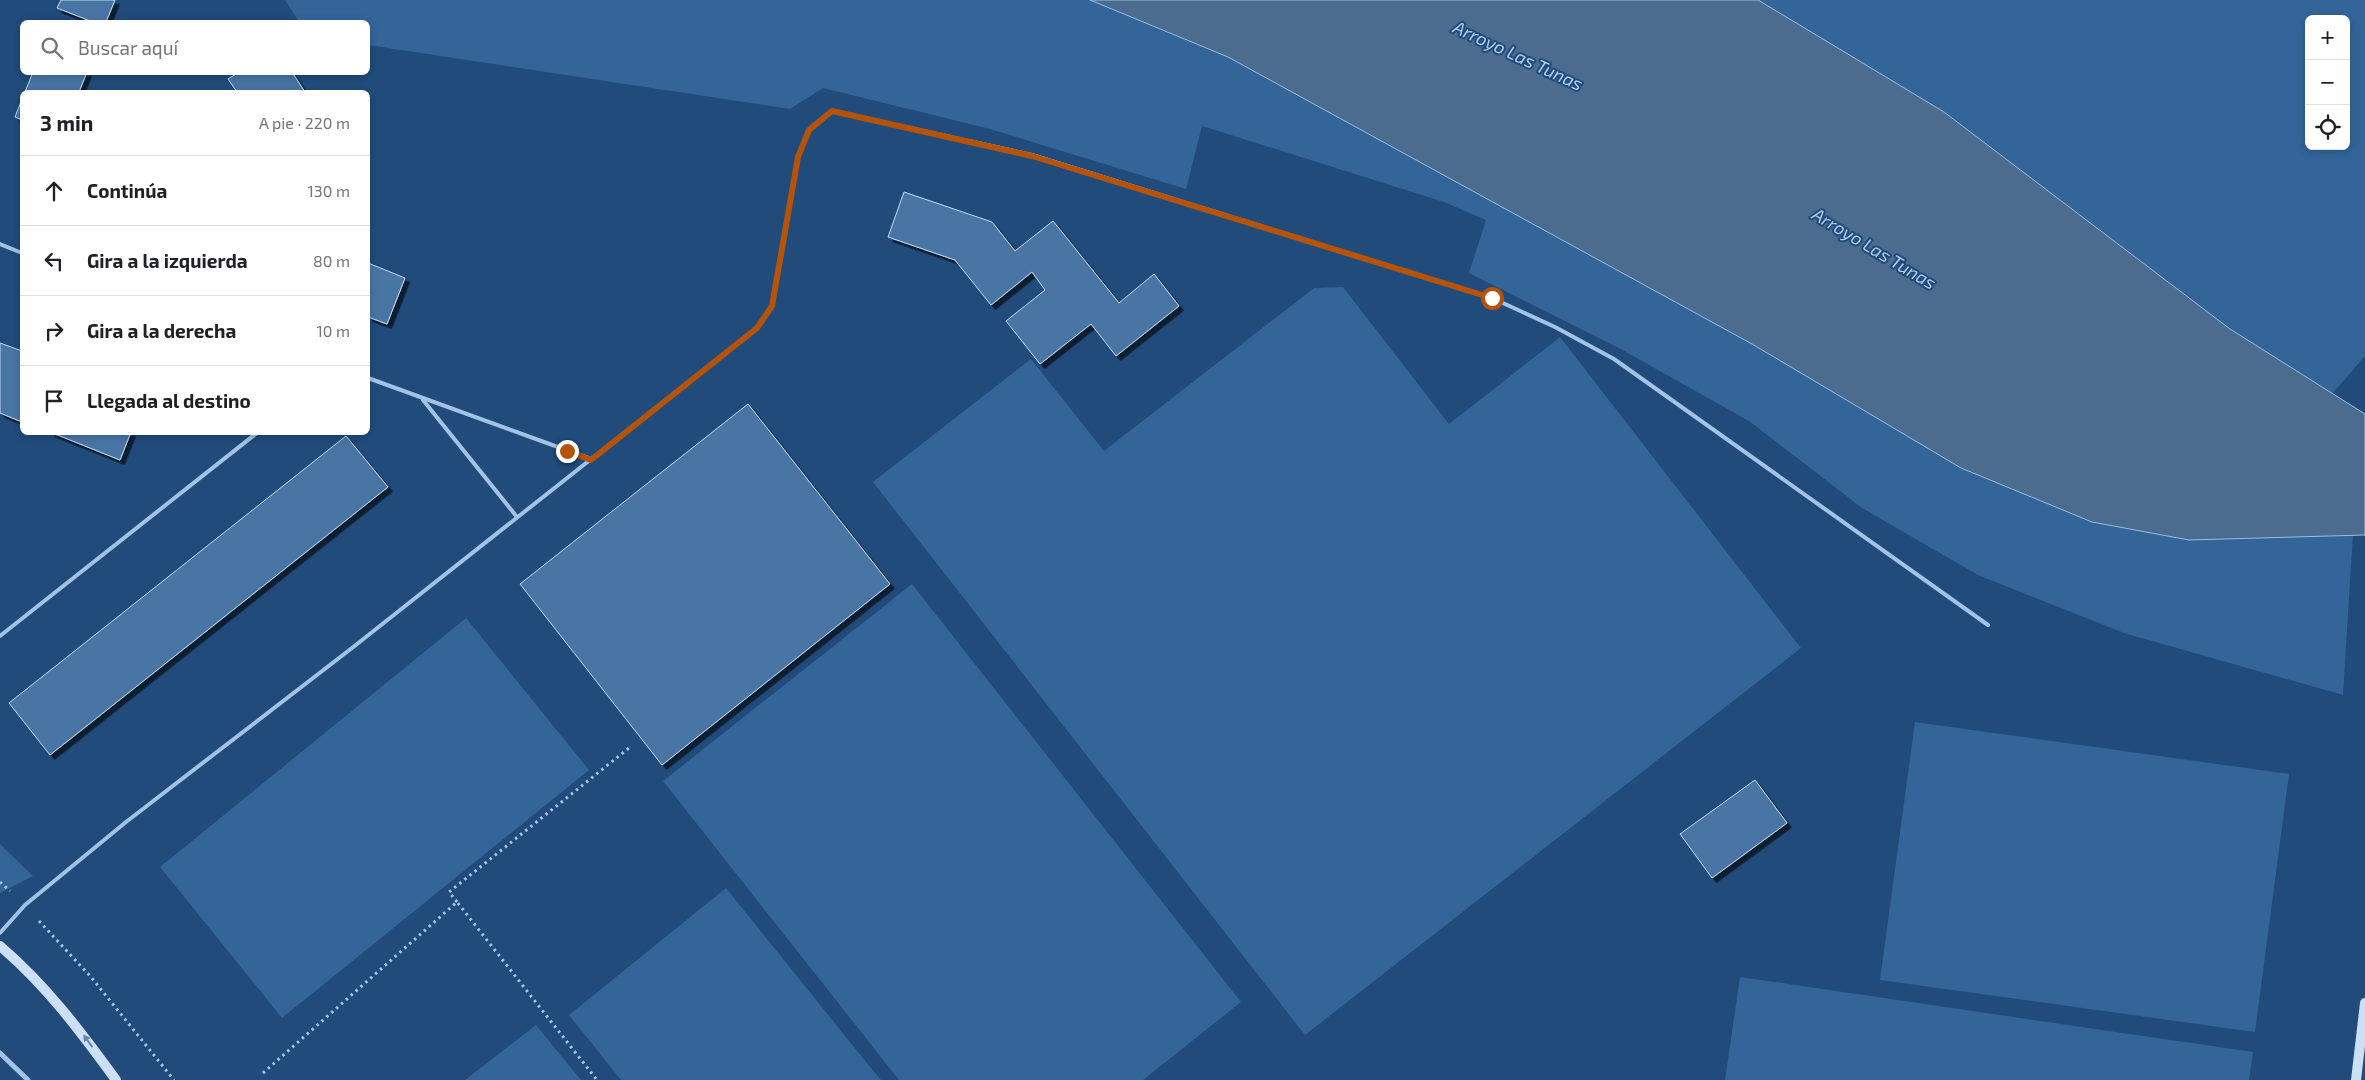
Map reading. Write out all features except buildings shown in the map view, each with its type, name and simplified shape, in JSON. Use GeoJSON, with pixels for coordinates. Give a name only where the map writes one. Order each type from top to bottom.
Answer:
{"type":"FeatureCollection","features":[{"type":"Feature","properties":{"kind":"street"},"geometry":{"type":"LineString","coordinates":[[0,946],[28,970],[78,1027],[116,1080]]}},
{"type":"Feature","properties":{"kind":"street"},"geometry":{"type":"LineString","coordinates":[[2356,1080],[2365,1003]]}},
{"type":"Feature","properties":{"kind":"street"},"geometry":{"type":"LineString","coordinates":[[0,1052],[28,1080]]}},
{"type":"Feature","properties":{"kind":"lane"},"geometry":{"type":"LineString","coordinates":[[0,933],[25,905],[126,822],[591,460],[757,328],[772,306],[798,157],[809,130],[832,111],[1032,156],[1492,298],[1555,326],[1614,359],[1988,625]]}},
{"type":"Feature","properties":{"kind":"lane"},"geometry":{"type":"LineString","coordinates":[[0,244],[20,252]]}},
{"type":"Feature","properties":{"kind":"lane"},"geometry":{"type":"LineString","coordinates":[[370,379],[591,460]]}},
{"type":"Feature","properties":{"kind":"lane"},"geometry":{"type":"LineString","coordinates":[[421,398],[517,517]]}},
{"type":"Feature","properties":{"kind":"lane"},"geometry":{"type":"LineString","coordinates":[[0,636],[254,435]]}},
{"type":"Feature","properties":{"kind":"path"},"geometry":{"type":"LineString","coordinates":[[597,1080],[449,892],[629,748]]}},
{"type":"Feature","properties":{"kind":"path"},"geometry":{"type":"LineString","coordinates":[[0,882],[25,905],[91,977],[174,1080]]}},
{"type":"Feature","properties":{"kind":"path"},"geometry":{"type":"LineString","coordinates":[[263,1073],[457,902]]}},
{"type":"Feature","properties":{"kind":"shaded area"},"geometry":{"type":"Polygon","coordinates":[[[285,0],[1090,0],[1228,57],[1752,344],[1961,468],[2092,522],[2189,540],[2353,534],[2343,695],[2124,633],[1978,575],[1862,508],[1749,421],[1617,347],[1469,273],[1486,220],[1444,202],[1202,126],[1186,189],[990,129],[823,88],[790,109],[370,45],[370,20],[298,20],[285,0]]]}},
{"type":"Feature","properties":{"kind":"shaded area"},"geometry":{"type":"Polygon","coordinates":[[[1758,0],[2365,0],[2365,356],[2332,394],[2230,329],[1944,112],[1758,0]]]}},
{"type":"Feature","properties":{"kind":"shaded area"},"geometry":{"type":"Polygon","coordinates":[[[1343,287],[1449,424],[1560,337],[1801,648],[1305,1035],[873,482],[1031,359],[1104,451],[1314,288],[1343,287]]]}},
{"type":"Feature","properties":{"kind":"shaded area"},"geometry":{"type":"Polygon","coordinates":[[[912,584],[1241,1002],[1143,1080],[899,1080],[663,781],[912,584]]]}},
{"type":"Feature","properties":{"kind":"shaded area"},"geometry":{"type":"Polygon","coordinates":[[[466,618],[589,770],[282,1018],[160,867],[466,618]]]}},
{"type":"Feature","properties":{"kind":"shaded area"},"geometry":{"type":"Polygon","coordinates":[[[1915,722],[2289,774],[2255,1032],[1880,980],[1915,722]]]}},
{"type":"Feature","properties":{"kind":"shaded area"},"geometry":{"type":"Polygon","coordinates":[[[0,844],[33,876],[0,893],[0,844]]]}},
{"type":"Feature","properties":{"kind":"shaded area"},"geometry":{"type":"Polygon","coordinates":[[[726,888],[881,1080],[621,1080],[569,1015],[726,888]]]}},
{"type":"Feature","properties":{"kind":"shaded area"},"geometry":{"type":"Polygon","coordinates":[[[1740,977],[2253,1052],[2249,1080],[1725,1080],[1740,977]]]}},
{"type":"Feature","properties":{"kind":"shaded area"},"geometry":{"type":"Polygon","coordinates":[[[536,1025],[581,1080],[465,1080],[536,1025]]]}},
{"type":"Feature","properties":{"kind":"water","name":"Arroyo Las Tunas"},"geometry":{"type":"Polygon","coordinates":[[[1090,0],[1758,0],[1944,112],[2230,329],[2365,414],[2365,535],[2189,540],[2092,522],[1961,468],[1752,344],[1228,57],[1090,0]]]}},
{"type":"Feature","properties":{"kind":"route"},"geometry":{"type":"LineString","coordinates":[[567,451],[591,460],[757,328],[772,306],[798,157],[809,130],[832,111],[1032,156],[1492,298]]}}]}
